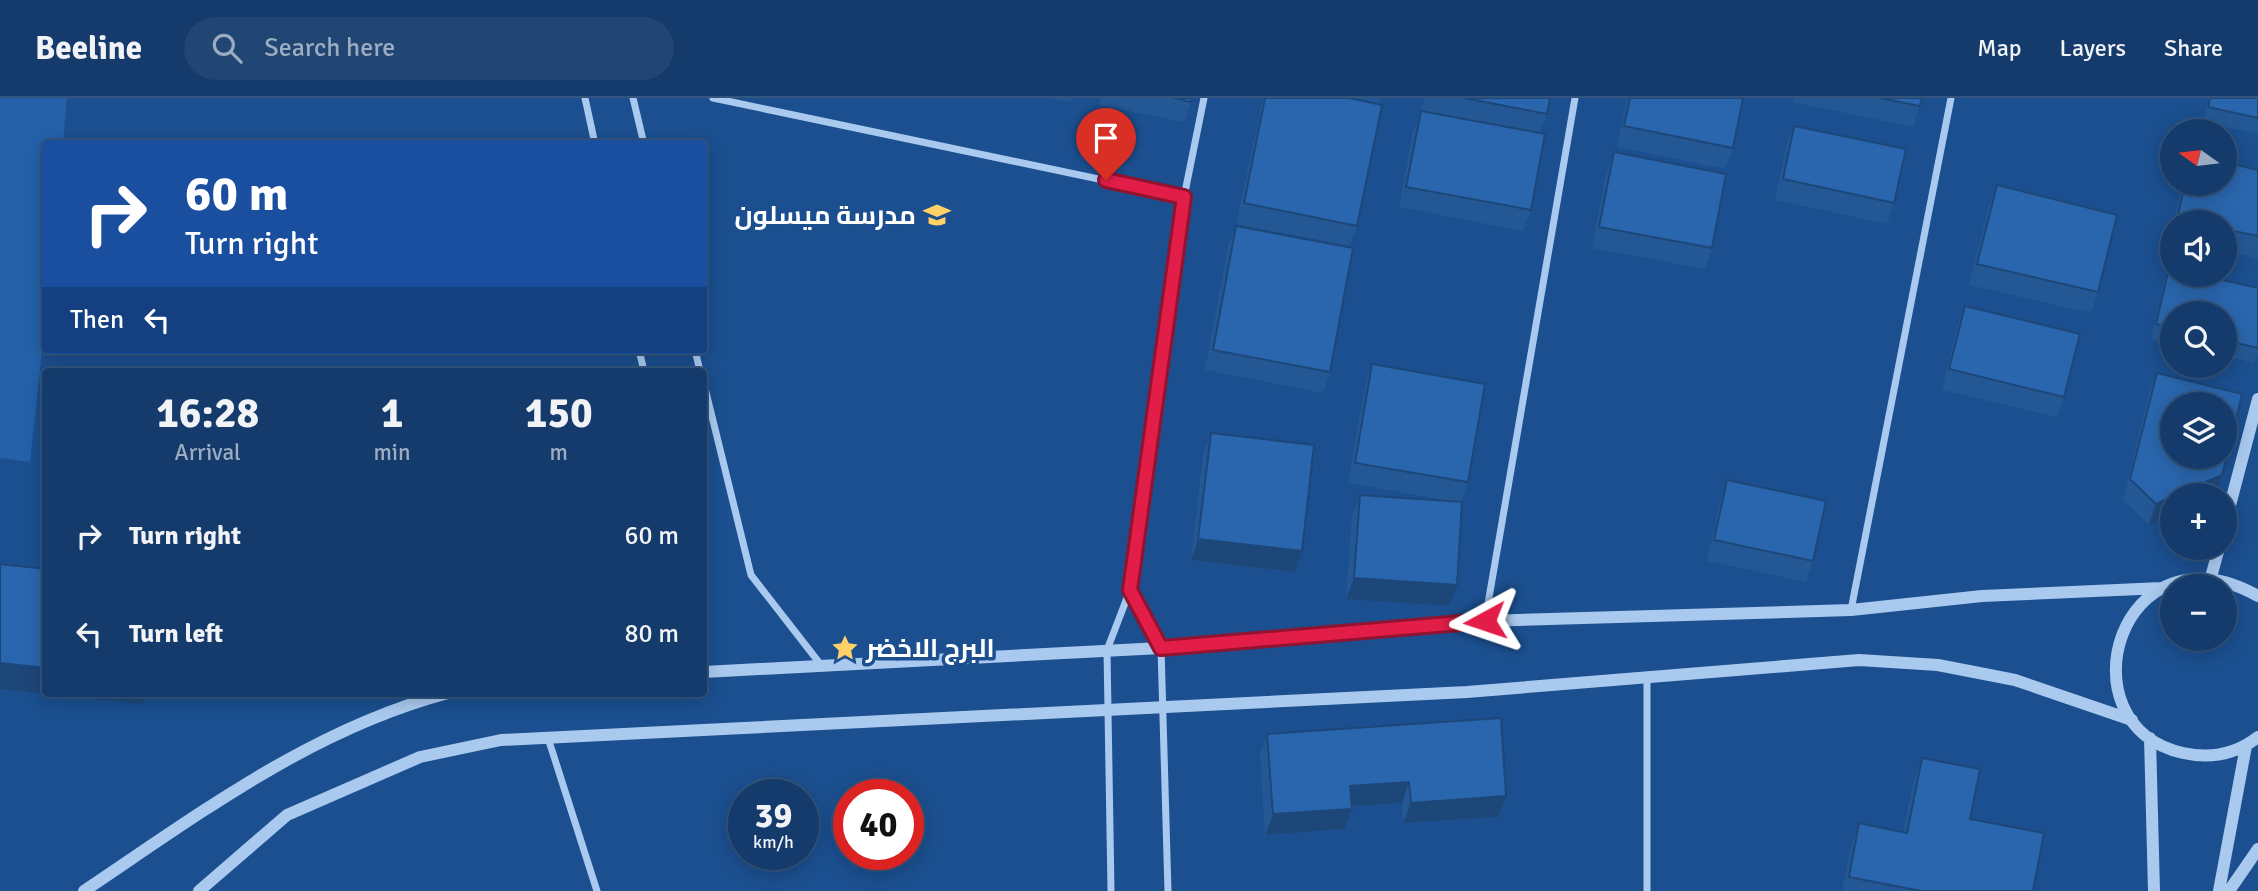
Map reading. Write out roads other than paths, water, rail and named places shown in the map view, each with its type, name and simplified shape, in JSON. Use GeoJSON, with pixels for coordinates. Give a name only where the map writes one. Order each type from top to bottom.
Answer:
{"type":"FeatureCollection","features":[{"type":"Feature","properties":{"kind":"street"},"geometry":{"type":"LineString","coordinates":[[585,98],[594,140]]}},
{"type":"Feature","properties":{"kind":"street"},"geometry":{"type":"LineString","coordinates":[[633,98],[643,140]]}},
{"type":"Feature","properties":{"kind":"street"},"geometry":{"type":"LineString","coordinates":[[713,98],[1184,197]]}},
{"type":"Feature","properties":{"kind":"street"},"geometry":{"type":"LineString","coordinates":[[1111,891],[1107,650],[1130,590],[1184,197],[1204,98]]}},
{"type":"Feature","properties":{"kind":"street"},"geometry":{"type":"LineString","coordinates":[[1485,621],[1575,98]]}},
{"type":"Feature","properties":{"kind":"street"},"geometry":{"type":"LineString","coordinates":[[1851,610],[1951,98]]}},
{"type":"Feature","properties":{"kind":"street"},"geometry":{"type":"LineString","coordinates":[[707,396],[751,575],[821,664]]}},
{"type":"Feature","properties":{"kind":"street"},"geometry":{"type":"LineString","coordinates":[[2236,483],[2258,399]]}},
{"type":"Feature","properties":{"kind":"street"},"geometry":{"type":"LineString","coordinates":[[2237,584],[2258,596]]}},
{"type":"Feature","properties":{"kind":"street"},"geometry":{"type":"LineString","coordinates":[[707,672],[1161,648],[1485,621],[1851,610],[1982,596],[2160,588]]}},
{"type":"Feature","properties":{"kind":"street"},"geometry":{"type":"LineString","coordinates":[[2160,589],[2141,603],[2126,623],[2117,647],[2115,673],[2120,697],[2132,720],[2150,738],[2172,751],[2197,756],[2222,755],[2246,746],[2258,737]]}},
{"type":"Feature","properties":{"kind":"street"},"geometry":{"type":"LineString","coordinates":[[1130,590],[1161,648],[1168,891]]}},
{"type":"Feature","properties":{"kind":"street"},"geometry":{"type":"LineString","coordinates":[[199,891],[287,816],[419,758],[501,740],[1467,692],[1859,660],[1938,665],[2015,680],[2132,720]]}},
{"type":"Feature","properties":{"kind":"street"},"geometry":{"type":"LineString","coordinates":[[1647,677],[1647,891]]}},
{"type":"Feature","properties":{"kind":"street"},"geometry":{"type":"LineString","coordinates":[[84,891],[271,767],[401,705],[432,697]]}},
{"type":"Feature","properties":{"kind":"street"},"geometry":{"type":"LineString","coordinates":[[548,738],[597,891]]}},
{"type":"Feature","properties":{"kind":"street"},"geometry":{"type":"LineString","coordinates":[[2150,738],[2154,891]]}},
{"type":"Feature","properties":{"kind":"street"},"geometry":{"type":"LineString","coordinates":[[2219,891],[2246,746]]}},
{"type":"Feature","properties":{"kind":"street"},"geometry":{"type":"LineString","coordinates":[[2229,891],[2258,849]]}},
{"type":"Feature","properties":{"kind":"place","name":"مدرسة ميسلون"},"geometry":{"type":"Point","coordinates":[937,215]}},
{"type":"Feature","properties":{"kind":"place","name":"البرج الاخضر"},"geometry":{"type":"Point","coordinates":[845,648]}}]}
